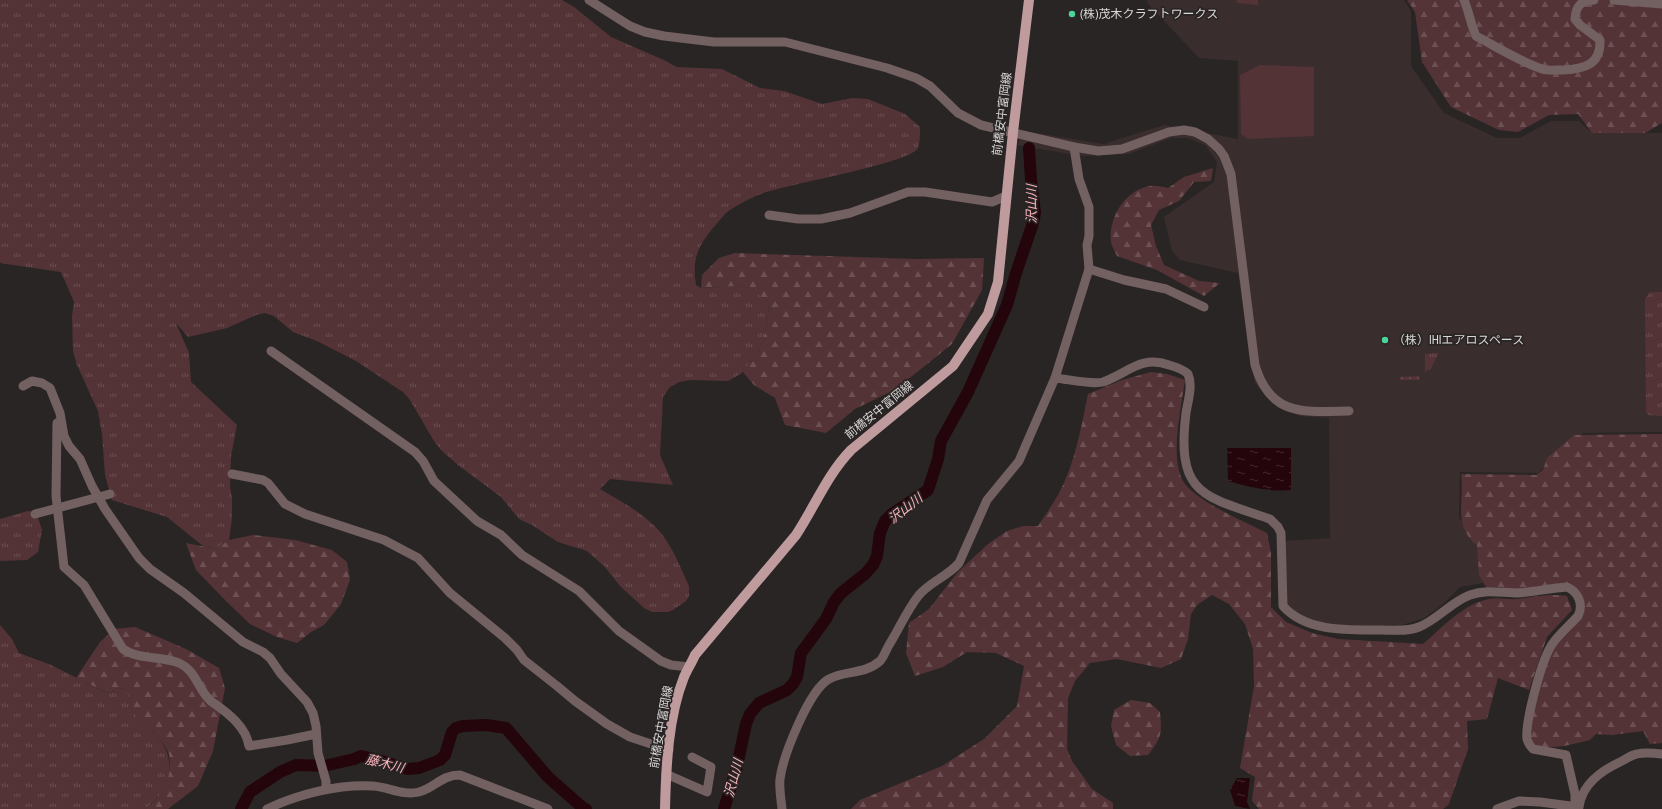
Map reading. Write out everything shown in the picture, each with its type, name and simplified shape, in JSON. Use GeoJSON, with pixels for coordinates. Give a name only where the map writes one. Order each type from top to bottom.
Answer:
{"type":"FeatureCollection","features":[{"type":"Feature","properties":{"kind":"main road","name":"前橋安中富岡線"},"geometry":{"type":"LineString","coordinates":[[666,809],[666,774],[677,700],[684,676],[696,655],[796,535],[826,481],[838,463],[851,450],[953,366],[983,324],[988,314],[998,282],[1013,132],[1029,0]]}},
{"type":"Feature","properties":{"kind":"street"},"geometry":{"type":"LineString","coordinates":[[589,0],[630,26],[645,32],[664,36],[714,42],[785,42],[899,72],[916,78],[930,86],[958,113],[981,125],[1074,147],[1098,152],[1122,149],[1163,134],[1184,130],[1195,132],[1208,139],[1224,156],[1231,174],[1255,365],[1259,380],[1273,399],[1293,409],[1306,411],[1349,411]]}},
{"type":"Feature","properties":{"kind":"street"},"geometry":{"type":"LineString","coordinates":[[1464,0],[1468,9],[1473,31],[1476,36],[1543,69],[1559,70],[1580,69],[1588,66],[1598,52],[1600,40],[1580,25],[1576,19],[1576,10],[1579,4],[1585,1],[1594,0]]}},
{"type":"Feature","properties":{"kind":"street"},"geometry":{"type":"LineString","coordinates":[[1614,0],[1662,4]]}},
{"type":"Feature","properties":{"kind":"street"},"geometry":{"type":"LineString","coordinates":[[782,809],[780,781],[783,763],[789,745],[812,699],[828,679],[836,676],[860,672],[880,660],[919,595],[953,570],[959,563],[987,500],[1019,462],[1055,378],[1089,269],[1087,245],[1089,236],[1089,207],[1079,179],[1074,147]]}},
{"type":"Feature","properties":{"kind":"street"},"geometry":{"type":"LineString","coordinates":[[769,215],[798,220],[821,220],[850,213],[908,192],[926,192],[992,202],[1006,196]]}},
{"type":"Feature","properties":{"kind":"street"},"geometry":{"type":"LineString","coordinates":[[1089,269],[1124,280],[1166,289],[1194,304],[1204,307]]}},
{"type":"Feature","properties":{"kind":"street"},"geometry":{"type":"LineString","coordinates":[[271,351],[415,452],[423,461],[434,482],[477,521],[501,535],[522,555],[579,591],[618,630],[661,661],[671,665],[689,667]]}},
{"type":"Feature","properties":{"kind":"street"},"geometry":{"type":"LineString","coordinates":[[1055,378],[1102,382],[1136,365],[1152,361],[1173,366],[1188,374],[1190,378],[1190,391],[1184,428],[1184,457],[1194,484],[1202,492],[1215,499],[1270,519],[1274,522],[1281,533],[1283,606],[1289,612],[1314,624],[1332,629],[1411,629],[1419,627],[1470,595],[1490,591],[1519,592],[1567,587],[1574,590],[1581,601],[1581,611],[1552,643],[1548,652],[1542,668],[1528,721],[1527,738],[1533,749],[1566,755],[1577,807]]}},
{"type":"Feature","properties":{"kind":"street"},"geometry":{"type":"LineString","coordinates":[[23,386],[32,381],[42,383],[50,388],[58,408],[64,436],[69,446],[80,459],[104,509],[139,558],[150,569],[184,593],[243,642],[263,652],[270,658],[281,674],[307,702],[313,713],[318,753],[326,781],[326,789]]}},
{"type":"Feature","properties":{"kind":"street"},"geometry":{"type":"LineString","coordinates":[[58,408],[56,496],[64,567],[84,585],[123,650],[129,654],[168,660],[189,669],[209,700],[239,724],[246,734],[249,746],[316,734]]}},
{"type":"Feature","properties":{"kind":"street"},"geometry":{"type":"LineString","coordinates":[[232,474],[263,480],[268,483],[286,504],[305,514],[376,537],[418,558],[450,593],[505,638],[517,650],[524,660],[575,701],[607,724],[630,737],[669,750]]}},
{"type":"Feature","properties":{"kind":"street"},"geometry":{"type":"LineString","coordinates":[[35,514],[110,494]]}},
{"type":"Feature","properties":{"kind":"street"},"geometry":{"type":"LineString","coordinates":[[1577,807],[1586,787],[1601,772],[1634,755],[1651,753],[1662,754]]}},
{"type":"Feature","properties":{"kind":"street"},"geometry":{"type":"LineString","coordinates":[[666,774],[707,792],[711,767],[692,757]]}},
{"type":"Feature","properties":{"kind":"street"},"geometry":{"type":"LineString","coordinates":[[267,809],[326,789],[349,786],[375,786],[400,792],[418,792],[450,775],[460,775],[548,809]]}},
{"type":"Feature","properties":{"kind":"street"},"geometry":{"type":"LineString","coordinates":[[1497,809],[1519,801],[1577,807]]}},
{"type":"Feature","properties":{"kind":"shaded area"},"geometry":{"type":"Polygon","coordinates":[[[1147,0],[1404,0],[1411,11],[1411,66],[1444,113],[1497,138],[1520,138],[1551,121],[1579,121],[1592,133],[1662,133],[1662,432],[1583,433],[1538,473],[1460,472],[1459,518],[1481,544],[1494,581],[1460,587],[1442,605],[1424,618],[1396,627],[1337,628],[1289,611],[1284,601],[1284,541],[1330,538],[1329,418],[1300,416],[1278,408],[1255,383],[1238,273],[1180,260],[1172,251],[1164,217],[1214,182],[1217,162],[1205,145],[1188,138],[1171,138],[1129,154],[1082,156],[1017,145],[1024,131],[1103,144],[1164,125],[1238,139],[1238,61],[1199,58],[1148,4],[1147,0]]]}},
{"type":"Feature","properties":{"kind":"green space"},"geometry":{"type":"Polygon","coordinates":[[[0,0],[562,0],[574,7],[611,37],[666,61],[676,67],[722,69],[760,88],[784,91],[822,104],[852,98],[868,99],[905,114],[920,127],[920,138],[918,148],[910,154],[893,161],[774,190],[753,197],[726,213],[712,229],[699,248],[695,261],[696,285],[701,288],[738,286],[750,288],[769,302],[766,330],[760,348],[755,357],[742,371],[742,373],[728,381],[690,380],[679,382],[670,387],[663,397],[660,455],[673,485],[610,479],[600,489],[643,516],[656,527],[668,543],[689,586],[689,596],[686,601],[673,610],[668,612],[652,612],[644,608],[620,586],[605,567],[587,551],[558,542],[532,525],[519,519],[501,497],[458,465],[441,450],[434,441],[410,400],[403,392],[356,361],[317,341],[293,332],[274,316],[265,313],[256,315],[227,328],[188,337],[176,323],[189,353],[191,382],[237,425],[231,456],[230,487],[232,498],[232,518],[229,540],[216,549],[203,546],[167,517],[112,500],[105,475],[102,434],[98,411],[77,365],[73,351],[72,316],[74,302],[61,272],[0,263],[0,0]]]}},
{"type":"Feature","properties":{"kind":"green space"},"geometry":{"type":"Polygon","coordinates":[[[1237,0],[1258,0],[1258,5],[1237,3],[1237,0]]]}},
{"type":"Feature","properties":{"kind":"green space"},"geometry":{"type":"Polygon","coordinates":[[[1407,0],[1662,0],[1662,123],[1645,133],[1592,133],[1578,114],[1549,115],[1518,132],[1499,130],[1451,107],[1422,62],[1415,12],[1407,0]]]}},
{"type":"Feature","properties":{"kind":"green space"},"geometry":{"type":"Polygon","coordinates":[[[1260,65],[1314,67],[1314,136],[1248,139],[1241,134],[1240,75],[1260,65]]]}},
{"type":"Feature","properties":{"kind":"green space"},"geometry":{"type":"Polygon","coordinates":[[[1213,168],[1211,181],[1194,182],[1179,201],[1159,210],[1151,225],[1156,246],[1164,265],[1199,281],[1220,283],[1204,296],[1157,270],[1117,256],[1111,242],[1112,224],[1120,206],[1126,199],[1141,189],[1152,186],[1168,188],[1184,177],[1213,168]]]}},
{"type":"Feature","properties":{"kind":"green space"},"geometry":{"type":"Polygon","coordinates":[[[735,253],[915,259],[984,258],[982,290],[952,344],[896,389],[855,409],[826,433],[785,425],[775,398],[754,385],[742,371],[755,357],[760,348],[766,330],[769,302],[750,288],[738,286],[701,288],[702,275],[719,258],[735,253]]]}},
{"type":"Feature","properties":{"kind":"green space"},"geometry":{"type":"Polygon","coordinates":[[[1650,292],[1662,292],[1662,416],[1648,415],[1646,412],[1645,299],[1650,292]]]}},
{"type":"Feature","properties":{"kind":"green space"},"geometry":{"type":"Polygon","coordinates":[[[1439,353],[1430,370],[1427,370],[1425,373],[1425,354],[1439,353]]]}},
{"type":"Feature","properties":{"kind":"green space"},"geometry":{"type":"Polygon","coordinates":[[[1151,372],[1167,374],[1185,380],[1179,416],[1177,442],[1178,466],[1181,477],[1186,485],[1206,501],[1267,533],[1271,553],[1271,607],[1286,622],[1312,633],[1338,639],[1423,644],[1462,611],[1492,598],[1517,599],[1548,595],[1567,596],[1572,610],[1547,637],[1529,690],[1498,678],[1487,719],[1467,721],[1468,749],[1449,804],[1443,809],[1259,809],[1252,801],[1255,777],[1240,768],[1254,686],[1253,649],[1245,624],[1229,604],[1212,595],[1197,605],[1191,614],[1188,639],[1181,659],[1161,668],[1117,659],[1090,663],[1075,681],[1068,698],[1067,749],[1072,761],[1092,789],[1113,803],[1113,809],[851,809],[860,800],[942,766],[984,739],[1017,706],[1024,666],[996,653],[967,652],[943,667],[915,676],[906,653],[909,623],[929,609],[958,572],[988,544],[1007,531],[1023,526],[1038,526],[1058,495],[1069,471],[1077,446],[1088,394],[1122,380],[1151,372]]]}},
{"type":"Feature","properties":{"kind":"green space"},"geometry":{"type":"Polygon","coordinates":[[[1419,376],[1419,380],[1400,380],[1400,377],[1419,376]]]}},
{"type":"Feature","properties":{"kind":"green space"},"geometry":{"type":"Polygon","coordinates":[[[1662,434],[1662,743],[1650,744],[1643,731],[1612,735],[1596,734],[1590,740],[1564,746],[1543,748],[1532,743],[1531,734],[1534,708],[1541,679],[1550,654],[1561,638],[1582,617],[1575,588],[1517,590],[1499,587],[1486,587],[1479,575],[1477,545],[1469,538],[1462,521],[1461,474],[1536,475],[1543,470],[1547,458],[1574,435],[1662,434]]]}},
{"type":"Feature","properties":{"kind":"green space"},"geometry":{"type":"Polygon","coordinates":[[[28,511],[36,512],[42,530],[38,552],[27,560],[0,561],[0,519],[28,511]]]}},
{"type":"Feature","properties":{"kind":"green space"},"geometry":{"type":"Polygon","coordinates":[[[253,535],[295,540],[332,550],[347,562],[350,580],[341,604],[324,625],[311,632],[297,643],[277,637],[250,624],[196,570],[186,543],[216,549],[229,540],[253,535]]]}},
{"type":"Feature","properties":{"kind":"green space"},"geometry":{"type":"Polygon","coordinates":[[[0,625],[12,639],[19,653],[51,665],[105,692],[110,693],[117,688],[125,689],[133,712],[160,740],[165,747],[169,761],[169,776],[163,791],[148,807],[145,809],[0,809],[0,625]]]}},
{"type":"Feature","properties":{"kind":"green space"},"geometry":{"type":"Polygon","coordinates":[[[135,627],[186,649],[219,668],[225,688],[213,751],[198,786],[168,809],[145,809],[162,793],[168,778],[170,763],[169,755],[159,739],[133,712],[125,689],[117,688],[110,693],[76,678],[100,642],[114,629],[135,627]]]}},
{"type":"Feature","properties":{"kind":"green space"},"geometry":{"type":"Polygon","coordinates":[[[1131,700],[1150,703],[1160,712],[1160,735],[1156,744],[1148,755],[1130,756],[1116,745],[1111,726],[1114,710],[1131,700]]]}},
{"type":"Feature","properties":{"kind":"water"},"geometry":{"type":"Polygon","coordinates":[[[1227,448],[1291,448],[1291,490],[1259,488],[1228,481],[1227,448]]]}},
{"type":"Feature","properties":{"kind":"water"},"geometry":{"type":"Polygon","coordinates":[[[1237,778],[1250,778],[1247,802],[1250,809],[1235,806],[1230,790],[1237,778]]]}},
{"type":"Feature","properties":{"kind":"waterway","name":"沢山川"},"geometry":{"type":"LineString","coordinates":[[724,809],[736,771],[746,724],[750,714],[759,703],[787,690],[793,684],[797,677],[801,653],[826,619],[834,602],[841,593],[865,574],[873,565],[877,556],[880,533],[885,521],[892,514],[928,490],[938,459],[941,441],[968,392],[1007,305],[1033,223],[1035,213],[1029,148]]}},
{"type":"Feature","properties":{"kind":"waterway","name":"藤木川"},"geometry":{"type":"LineString","coordinates":[[241,809],[250,792],[280,772],[296,765],[324,766],[361,756],[408,769],[419,768],[440,760],[445,755],[452,732],[456,728],[463,726],[486,725],[506,728],[548,777],[586,809]]}},
{"type":"Feature","properties":{"kind":"place","name":"(株)茂木クラフトワークス"},"geometry":{"type":"Point","coordinates":[1072,14]}},
{"type":"Feature","properties":{"kind":"place","name":"（株）IHIエアロスペース"},"geometry":{"type":"Point","coordinates":[1385,340]}}]}
